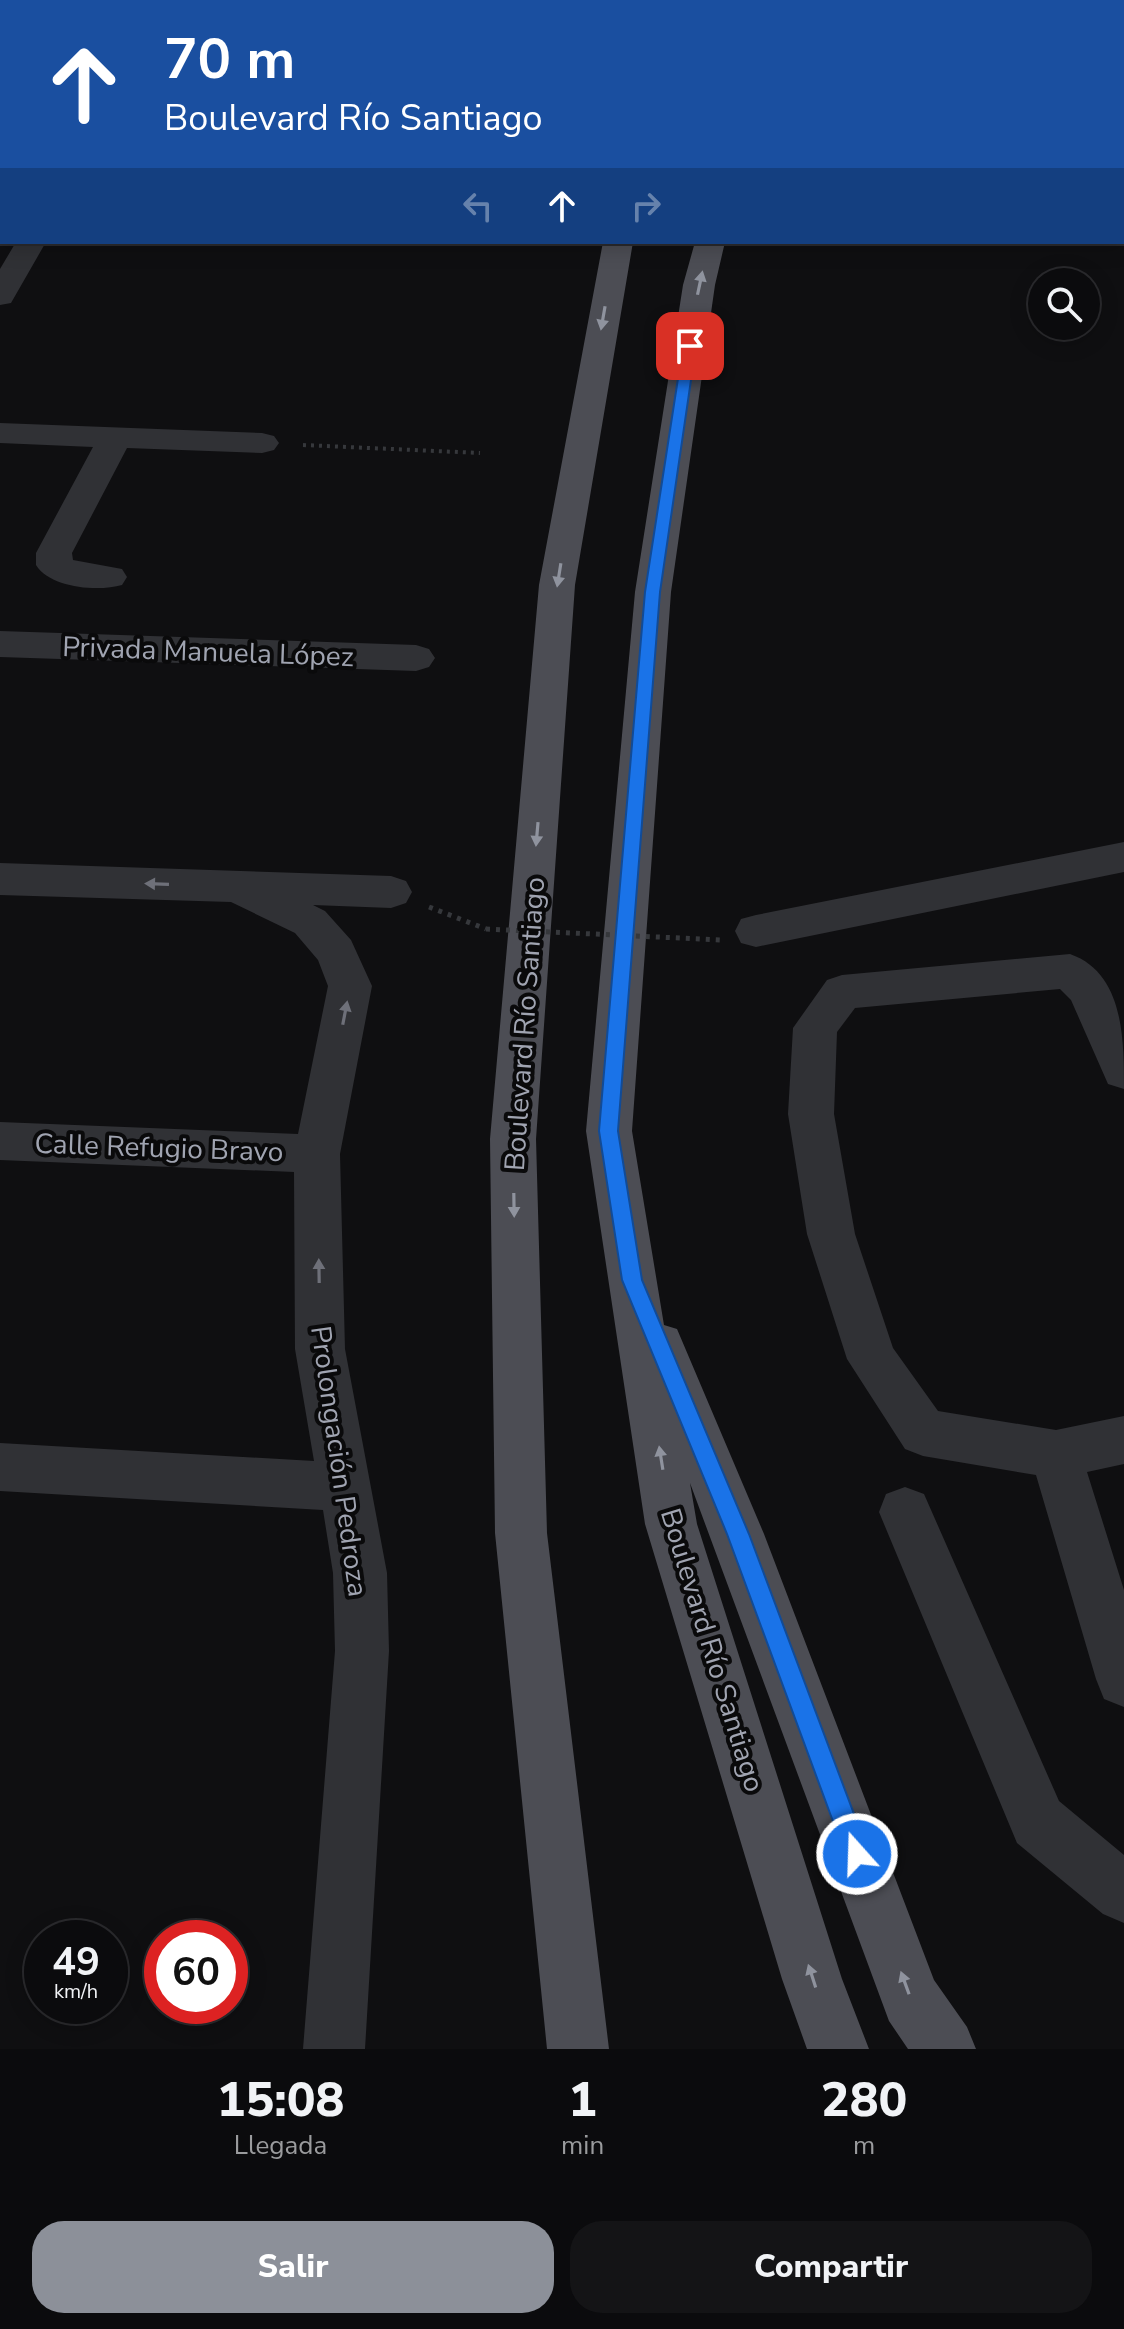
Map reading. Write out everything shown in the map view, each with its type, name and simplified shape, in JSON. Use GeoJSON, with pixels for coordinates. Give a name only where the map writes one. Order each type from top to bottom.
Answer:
{"type":"FeatureCollection","features":[{"type":"Feature","properties":{"kind":"main road","name":"Boulevard Río Santiago"},"geometry":{"type":"LineString","coordinates":[[578,2049],[521,1533],[513,1139],[557,585],[618,244]]}},
{"type":"Feature","properties":{"kind":"main road","name":"Boulevard Río Santiago"},"geometry":{"type":"LineString","coordinates":[[709,244],[699,285],[653,592],[609,1131],[671,1524],[812,1979],[838,2049]]}},
{"type":"Feature","properties":{"kind":"main road"},"geometry":{"type":"LineString","coordinates":[[632,1280],[738,1534],[911,1999],[945,2049]]}},
{"type":"Feature","properties":{"kind":"street"},"geometry":{"type":"LineString","coordinates":[[0,296],[30,244]]}},
{"type":"Feature","properties":{"kind":"street"},"geometry":{"type":"LineString","coordinates":[[0,433],[262,443]]}},
{"type":"Feature","properties":{"kind":"street"},"geometry":{"type":"LineString","coordinates":[[109,577],[65,571],[54,565],[54,553],[116,436]]}},
{"type":"Feature","properties":{"kind":"street","name":"Privada Manuela López"},"geometry":{"type":"LineString","coordinates":[[0,644],[416,658]]}},
{"type":"Feature","properties":{"kind":"street"},"geometry":{"type":"LineString","coordinates":[[739,935],[1124,857]]}},
{"type":"Feature","properties":{"kind":"street"},"geometry":{"type":"LineString","coordinates":[[0,879],[391,892]]}},
{"type":"Feature","properties":{"kind":"street","name":"Prolongación Pedroza"},"geometry":{"type":"LineString","coordinates":[[235,886],[310,922],[336,952],[350,986],[317,1154],[320,1349],[360,1573],[362,1651],[334,2049]]}},
{"type":"Feature","properties":{"kind":"street"},"geometry":{"type":"LineString","coordinates":[[1124,1071],[1089,990],[1070,971],[842,992],[815,1028],[811,1114],[831,1234],[872,1359],[923,1432],[1056,1454],[1124,1440]]}},
{"type":"Feature","properties":{"kind":"street","name":"Calle Refugio Bravo"},"geometry":{"type":"LineString","coordinates":[[0,1141],[317,1154]]}},
{"type":"Feature","properties":{"kind":"street"},"geometry":{"type":"LineString","coordinates":[[1056,1454],[1124,1679]]}},
{"type":"Feature","properties":{"kind":"street"},"geometry":{"type":"LineString","coordinates":[[0,1467],[343,1487]]}},
{"type":"Feature","properties":{"kind":"street"},"geometry":{"type":"LineString","coordinates":[[905,1512],[1038,1822],[1124,1893]]}},
{"type":"Feature","properties":{"kind":"path"},"geometry":{"type":"LineString","coordinates":[[262,443],[480,453]]}},
{"type":"Feature","properties":{"kind":"path"},"geometry":{"type":"LineString","coordinates":[[391,892],[486,929],[739,935]]}},
{"type":"Feature","properties":{"kind":"route"},"geometry":{"type":"LineString","coordinates":[[690,346],[653,592],[609,1131],[632,1280],[738,1534],[857,1854]]}}]}
